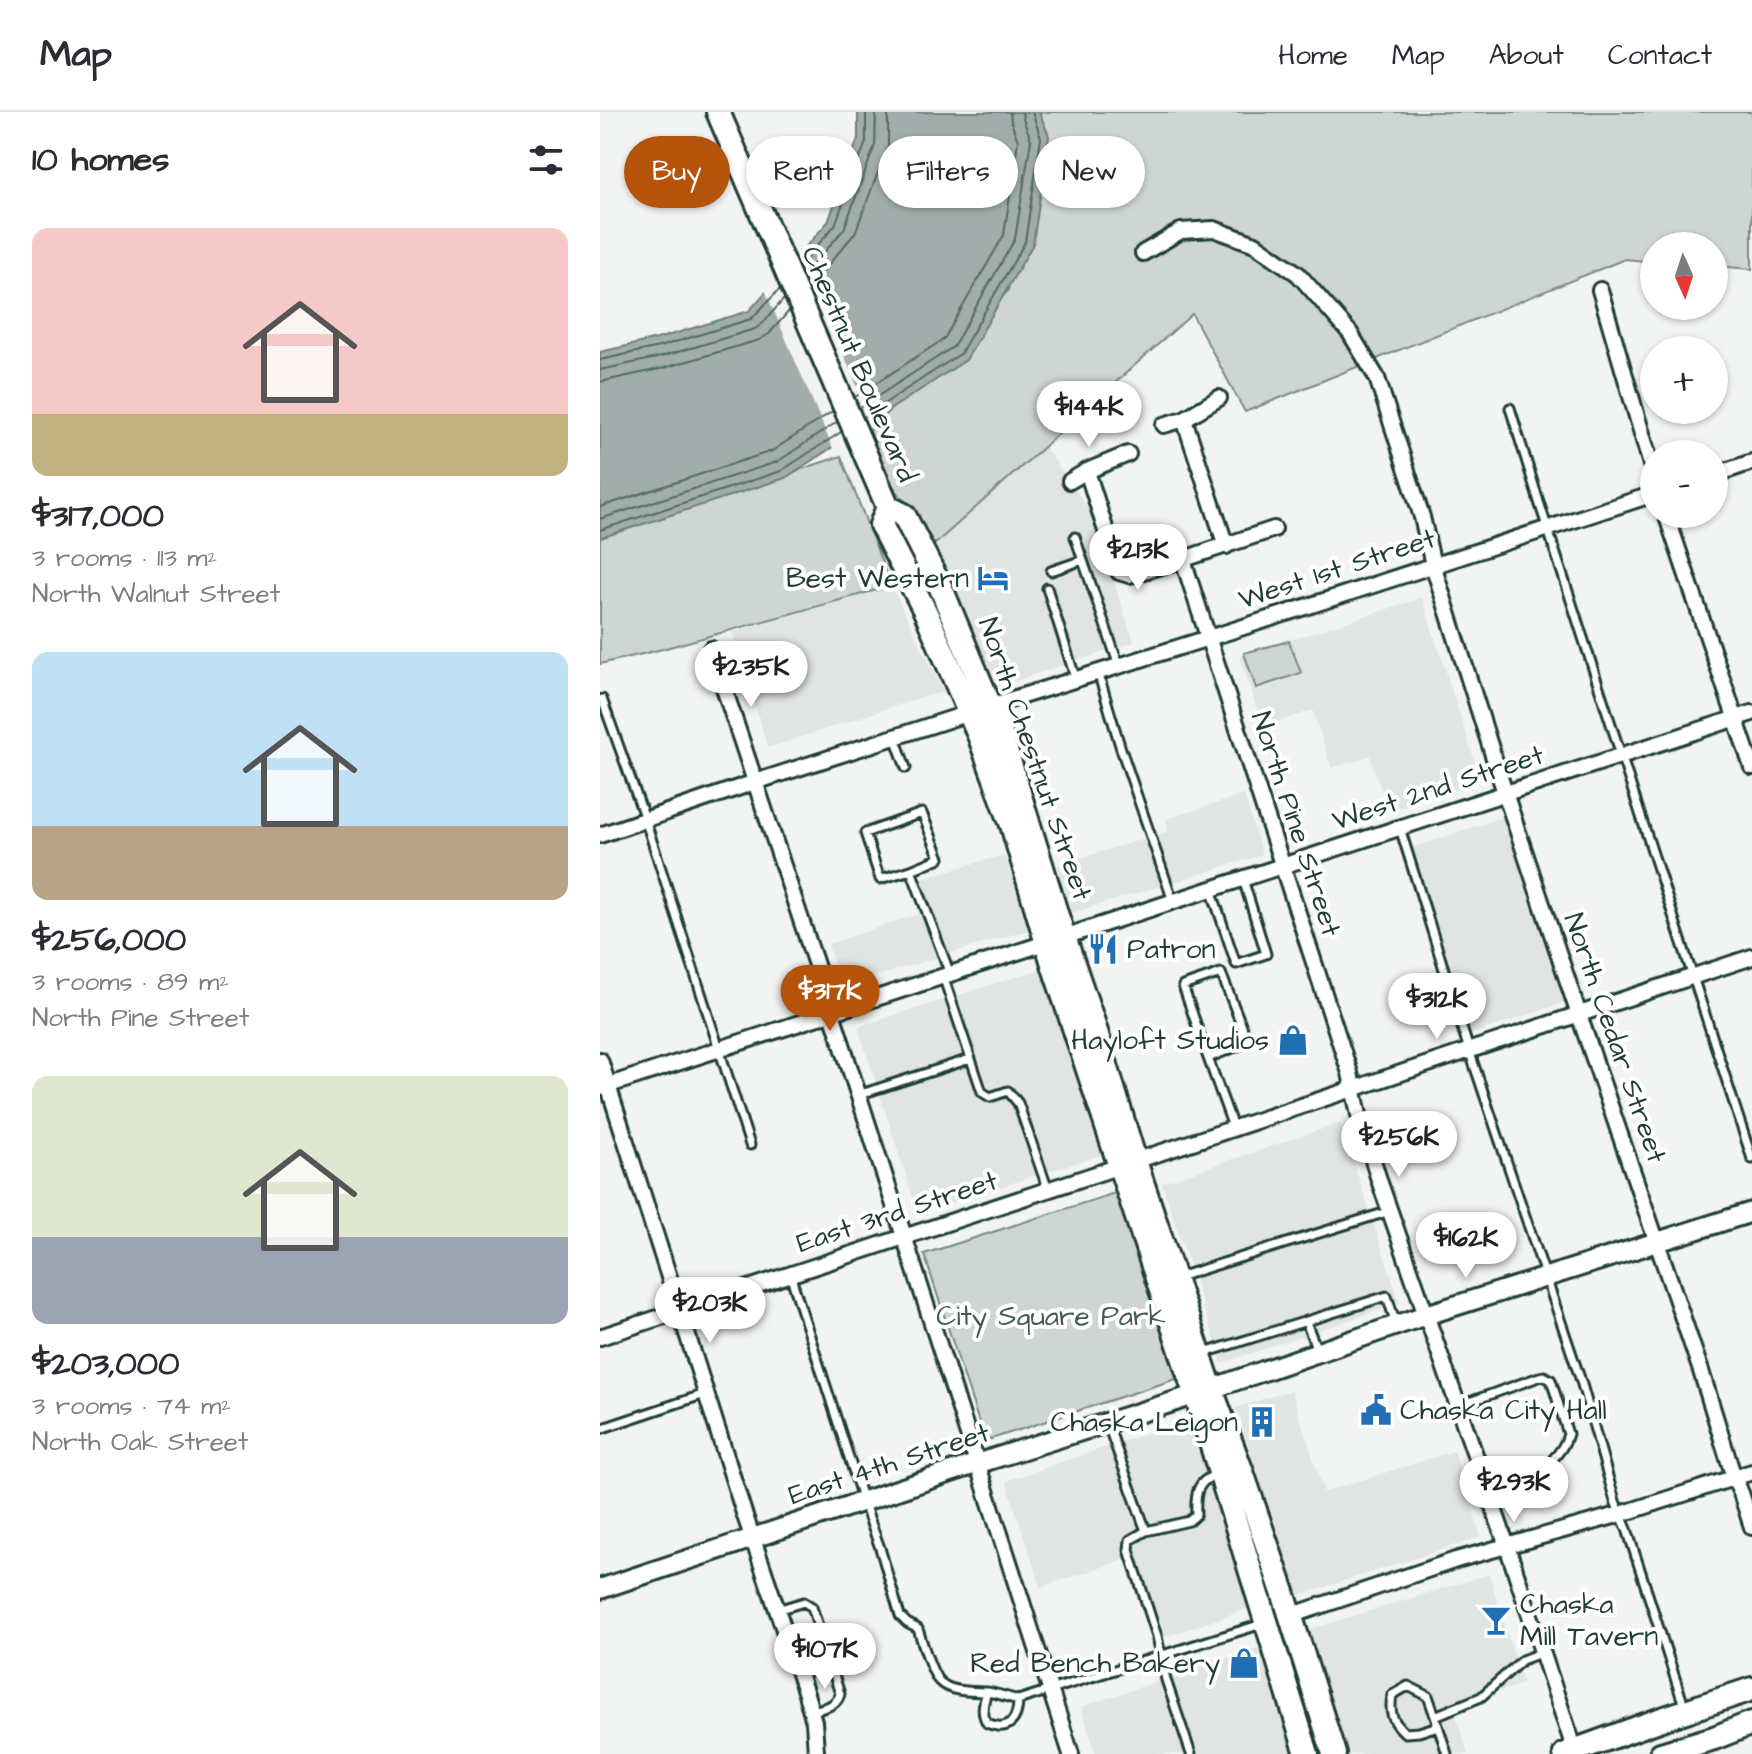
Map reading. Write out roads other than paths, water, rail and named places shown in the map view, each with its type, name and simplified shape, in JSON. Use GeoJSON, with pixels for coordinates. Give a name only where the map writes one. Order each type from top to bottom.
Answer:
{"type":"FeatureCollection","features":[{"type":"Feature","properties":{"kind":"main road","name":"Chestnut Boulevard"},"geometry":{"type":"LineString","coordinates":[[718,112],[888,507]]}},
{"type":"Feature","properties":{"kind":"main road","name":"North Chestnut Street"},"geometry":{"type":"LineString","coordinates":[[888,507],[881,525],[979,709],[1012,825],[1056,939],[1203,1392],[1243,1475],[1334,1754]]}},
{"type":"Feature","properties":{"kind":"main road","name":"North Chestnut Street"},"geometry":{"type":"LineString","coordinates":[[1127,1163],[1174,1278],[1199,1354],[1203,1392],[1220,1473],[1307,1754]]}},
{"type":"Feature","properties":{"kind":"main road"},"geometry":{"type":"LineString","coordinates":[[1572,1753],[1752,1689]]}},
{"type":"Feature","properties":{"kind":"main road"},"geometry":{"type":"LineString","coordinates":[[1661,1754],[1752,1723]]}},
{"type":"Feature","properties":{"kind":"street","name":"North Cedar Street"},"geometry":{"type":"LineString","coordinates":[[1143,253],[1181,231],[1214,229],[1255,244],[1298,274],[1350,333],[1377,378],[1505,793],[1752,1527]]}},
{"type":"Feature","properties":{"kind":"street"},"geometry":{"type":"LineString","coordinates":[[1600,290],[1644,440]]}},
{"type":"Feature","properties":{"kind":"street"},"geometry":{"type":"LineString","coordinates":[[1164,425],[1184,419],[1219,398]]}},
{"type":"Feature","properties":{"kind":"street"},"geometry":{"type":"LineString","coordinates":[[1184,419],[1226,546]]}},
{"type":"Feature","properties":{"kind":"street"},"geometry":{"type":"LineString","coordinates":[[1070,481],[1128,454]]}},
{"type":"Feature","properties":{"kind":"street"},"geometry":{"type":"LineString","coordinates":[[1728,470],[1752,462]]}},
{"type":"Feature","properties":{"kind":"street"},"geometry":{"type":"LineString","coordinates":[[1087,471],[1119,572],[1129,575],[1274,529]]}},
{"type":"Feature","properties":{"kind":"street","name":"West 1st Street"},"geometry":{"type":"LineString","coordinates":[[600,835],[979,709],[1640,499]]}},
{"type":"Feature","properties":{"kind":"street"},"geometry":{"type":"LineString","coordinates":[[1671,528],[1752,767]]}},
{"type":"Feature","properties":{"kind":"street","name":"North Pine Street"},"geometry":{"type":"LineString","coordinates":[[1183,560],[1350,1073],[1359,1115],[1390,1211],[1543,1652],[1572,1753]]}},
{"type":"Feature","properties":{"kind":"street"},"geometry":{"type":"LineString","coordinates":[[711,649],[1071,1754]]}},
{"type":"Feature","properties":{"kind":"street","name":"West 2nd Street"},"geometry":{"type":"LineString","coordinates":[[604,1086],[1752,713]]}},
{"type":"Feature","properties":{"kind":"street","name":"East 3rd Street"},"geometry":{"type":"LineString","coordinates":[[600,1337],[1752,957]]}},
{"type":"Feature","properties":{"kind":"street"},"geometry":{"type":"LineString","coordinates":[[600,1060],[604,1086],[811,1711],[815,1753]]}},
{"type":"Feature","properties":{"kind":"street","name":"East 4th Street"},"geometry":{"type":"LineString","coordinates":[[600,1589],[1203,1392],[1426,1315],[1752,1212]]}},
{"type":"Feature","properties":{"kind":"street"},"geometry":{"type":"LineString","coordinates":[[1290,1616],[1456,1560],[1621,1514],[1752,1472]]}},
{"type":"Feature","properties":{"kind":"lane"},"geometry":{"type":"LineString","coordinates":[[1510,408],[1752,1159]]}},
{"type":"Feature","properties":{"kind":"lane"},"geometry":{"type":"LineString","coordinates":[[1075,537],[1119,666]]}},
{"type":"Feature","properties":{"kind":"lane"},"geometry":{"type":"LineString","coordinates":[[1051,571],[1083,560]]}},
{"type":"Feature","properties":{"kind":"lane"},"geometry":{"type":"LineString","coordinates":[[1047,588],[1076,680]]}},
{"type":"Feature","properties":{"kind":"lane"},"geometry":{"type":"LineString","coordinates":[[1098,672],[1173,901]]}},
{"type":"Feature","properties":{"kind":"lane"},"geometry":{"type":"LineString","coordinates":[[602,699],[645,819],[750,1145]]}},
{"type":"Feature","properties":{"kind":"lane"},"geometry":{"type":"LineString","coordinates":[[895,737],[906,768]]}},
{"type":"Feature","properties":{"kind":"lane"},"geometry":{"type":"LineString","coordinates":[[921,810],[940,858],[911,870],[880,879],[865,833],[921,810]]}},
{"type":"Feature","properties":{"kind":"lane"},"geometry":{"type":"LineString","coordinates":[[1400,828],[1469,1050],[1581,1381],[1615,1501],[1686,1711]]}},
{"type":"Feature","properties":{"kind":"lane"},"geometry":{"type":"LineString","coordinates":[[911,870],[982,1092],[990,1097],[1008,1091],[1018,1103],[1048,1190]]}},
{"type":"Feature","properties":{"kind":"lane"},"geometry":{"type":"LineString","coordinates":[[1233,1127],[1183,986],[1266,954],[1243,879]]}},
{"type":"Feature","properties":{"kind":"lane"},"geometry":{"type":"LineString","coordinates":[[1211,889],[1236,964]]}},
{"type":"Feature","properties":{"kind":"lane"},"geometry":{"type":"LineString","coordinates":[[1208,1058],[1248,1042],[1221,973]]}},
{"type":"Feature","properties":{"kind":"lane"},"geometry":{"type":"LineString","coordinates":[[858,1095],[970,1059]]}},
{"type":"Feature","properties":{"kind":"lane"},"geometry":{"type":"LineString","coordinates":[[1174,1278],[1390,1211]]}},
{"type":"Feature","properties":{"kind":"lane"},"geometry":{"type":"LineString","coordinates":[[790,1274],[900,1616],[918,1629],[939,1682],[962,1690],[987,1692],[1018,1700],[1268,1622]]}},
{"type":"Feature","properties":{"kind":"lane"},"geometry":{"type":"LineString","coordinates":[[1199,1354],[1387,1296],[1397,1325]]}},
{"type":"Feature","properties":{"kind":"lane"},"geometry":{"type":"LineString","coordinates":[[1306,1322],[1318,1352]]}},
{"type":"Feature","properties":{"kind":"lane"},"geometry":{"type":"LineString","coordinates":[[1458,1406],[1539,1377],[1551,1380],[1568,1434],[1566,1442],[1560,1452],[1526,1480],[1489,1497]]}},
{"type":"Feature","properties":{"kind":"lane"},"geometry":{"type":"LineString","coordinates":[[600,1429],[705,1394]]}},
{"type":"Feature","properties":{"kind":"lane"},"geometry":{"type":"LineString","coordinates":[[1108,1423],[1146,1531]]}},
{"type":"Feature","properties":{"kind":"lane"},"geometry":{"type":"LineString","coordinates":[[1191,1754],[1166,1680],[1157,1636],[1129,1550],[1130,1540],[1146,1531],[1189,1521],[1196,1515],[1195,1499],[1199,1486],[1209,1476],[1220,1473]]}},
{"type":"Feature","properties":{"kind":"lane"},"geometry":{"type":"LineString","coordinates":[[777,1610],[804,1602],[812,1607],[840,1694],[838,1701],[829,1707],[811,1711]]}},
{"type":"Feature","properties":{"kind":"lane"},"geometry":{"type":"LineString","coordinates":[[1435,1716],[1481,1697],[1522,1660],[1543,1652]]}},
{"type":"Feature","properties":{"kind":"lane"},"geometry":{"type":"LineString","coordinates":[[1438,1726],[1405,1733],[1393,1722],[1390,1709],[1392,1695],[1408,1686],[1428,1696],[1435,1716],[1447,1754]]}},
{"type":"Feature","properties":{"kind":"lane"},"geometry":{"type":"LineString","coordinates":[[987,1692],[983,1716],[987,1723],[995,1726],[1008,1724],[1014,1719],[1018,1712],[1018,1700]]}},
{"type":"Feature","properties":{"kind":"water"},"geometry":{"type":"Polygon","coordinates":[[[858,112],[1039,112],[1049,136],[1034,136],[1034,208],[1038,208],[1033,244],[966,360],[785,478],[600,538],[600,352],[657,339],[749,311],[828,222],[833,208],[862,208],[862,136],[858,136],[858,112]]]}},
{"type":"Feature","properties":{"kind":"place","name":"Best Western"},"geometry":{"type":"Point","coordinates":[993,578]}},
{"type":"Feature","properties":{"kind":"place","name":"Patron"},"geometry":{"type":"Point","coordinates":[1103,949]}},
{"type":"Feature","properties":{"kind":"place","name":"Hayloft Studios"},"geometry":{"type":"Point","coordinates":[1293,1040]}},
{"type":"Feature","properties":{"kind":"place","name":"Chaska City Hall"},"geometry":{"type":"Point","coordinates":[1376,1410]}},
{"type":"Feature","properties":{"kind":"place","name":"Chaska Leigon"},"geometry":{"type":"Point","coordinates":[1262,1422]}},
{"type":"Feature","properties":{"kind":"place","name":"Chaska Mill Tavern"},"geometry":{"type":"Point","coordinates":[1496,1620]}},
{"type":"Feature","properties":{"kind":"place","name":"Red Bench Bakery"},"geometry":{"type":"Point","coordinates":[1244,1663]}},
{"type":"Feature","properties":{"kind":"park label","name":"City Square Park"},"geometry":{"type":"Point","coordinates":[1051,1316]}}]}
